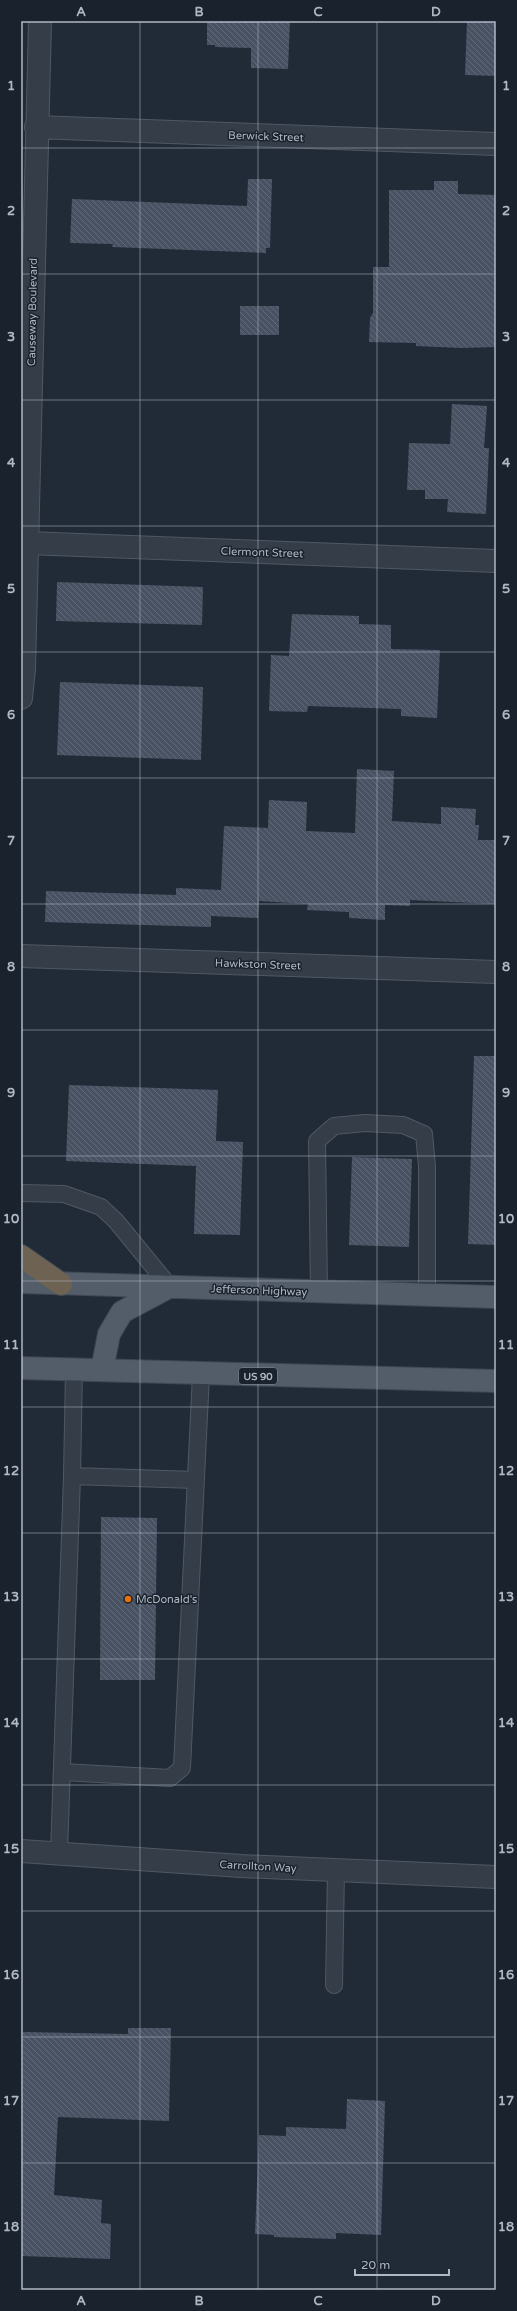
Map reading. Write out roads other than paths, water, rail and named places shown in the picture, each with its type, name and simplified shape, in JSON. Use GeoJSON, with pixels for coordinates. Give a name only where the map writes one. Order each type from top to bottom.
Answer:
{"type":"FeatureCollection","features":[{"type":"Feature","properties":{"kind":"highway"},"geometry":{"type":"LineString","coordinates":[[21,1256],[61,1284]]}},
{"type":"Feature","properties":{"kind":"main road","name":"Jefferson Highway"},"geometry":{"type":"LineString","coordinates":[[21,1282],[496,1297]]}},
{"type":"Feature","properties":{"kind":"main road"},"geometry":{"type":"LineString","coordinates":[[102,1370],[109,1334],[122,1312],[170,1287]]}},
{"type":"Feature","properties":{"kind":"main road","name":"US 90"},"geometry":{"type":"LineString","coordinates":[[21,1368],[74,1371],[102,1370],[201,1374],[496,1381]]}},
{"type":"Feature","properties":{"kind":"street","name":"Causeway Boulevard"},"geometry":{"type":"LineString","coordinates":[[21,698],[24,669],[36,127],[40,21]]}},
{"type":"Feature","properties":{"kind":"street","name":"Berwick Street"},"geometry":{"type":"LineString","coordinates":[[36,127],[496,144]]}},
{"type":"Feature","properties":{"kind":"street","name":"Clermont Street"},"geometry":{"type":"LineString","coordinates":[[27,543],[496,561]]}},
{"type":"Feature","properties":{"kind":"street","name":"Hawkston Street"},"geometry":{"type":"LineString","coordinates":[[21,956],[496,972]]}},
{"type":"Feature","properties":{"kind":"street","name":"Carrollton Way"},"geometry":{"type":"LineString","coordinates":[[21,1851],[336,1870],[496,1877]]}},
{"type":"Feature","properties":{"kind":"lane"},"geometry":{"type":"LineString","coordinates":[[319,1292],[317,1141],[334,1126],[365,1123],[403,1125],[424,1134],[426,1166],[427,1295]]}},
{"type":"Feature","properties":{"kind":"lane"},"geometry":{"type":"LineString","coordinates":[[21,1193],[64,1194],[101,1207],[116,1221],[170,1287]]}},
{"type":"Feature","properties":{"kind":"lane"},"geometry":{"type":"LineString","coordinates":[[59,1853],[63,1772],[74,1371]]}},
{"type":"Feature","properties":{"kind":"lane"},"geometry":{"type":"LineString","coordinates":[[63,1772],[170,1778],[182,1768],[201,1374]]}},
{"type":"Feature","properties":{"kind":"lane"},"geometry":{"type":"LineString","coordinates":[[72,1476],[196,1480]]}},
{"type":"Feature","properties":{"kind":"lane"},"geometry":{"type":"LineString","coordinates":[[334,1985],[336,1870]]}},
{"type":"Feature","properties":{"kind":"place","name":"McDonald's"},"geometry":{"type":"Point","coordinates":[128,1599]}}]}
